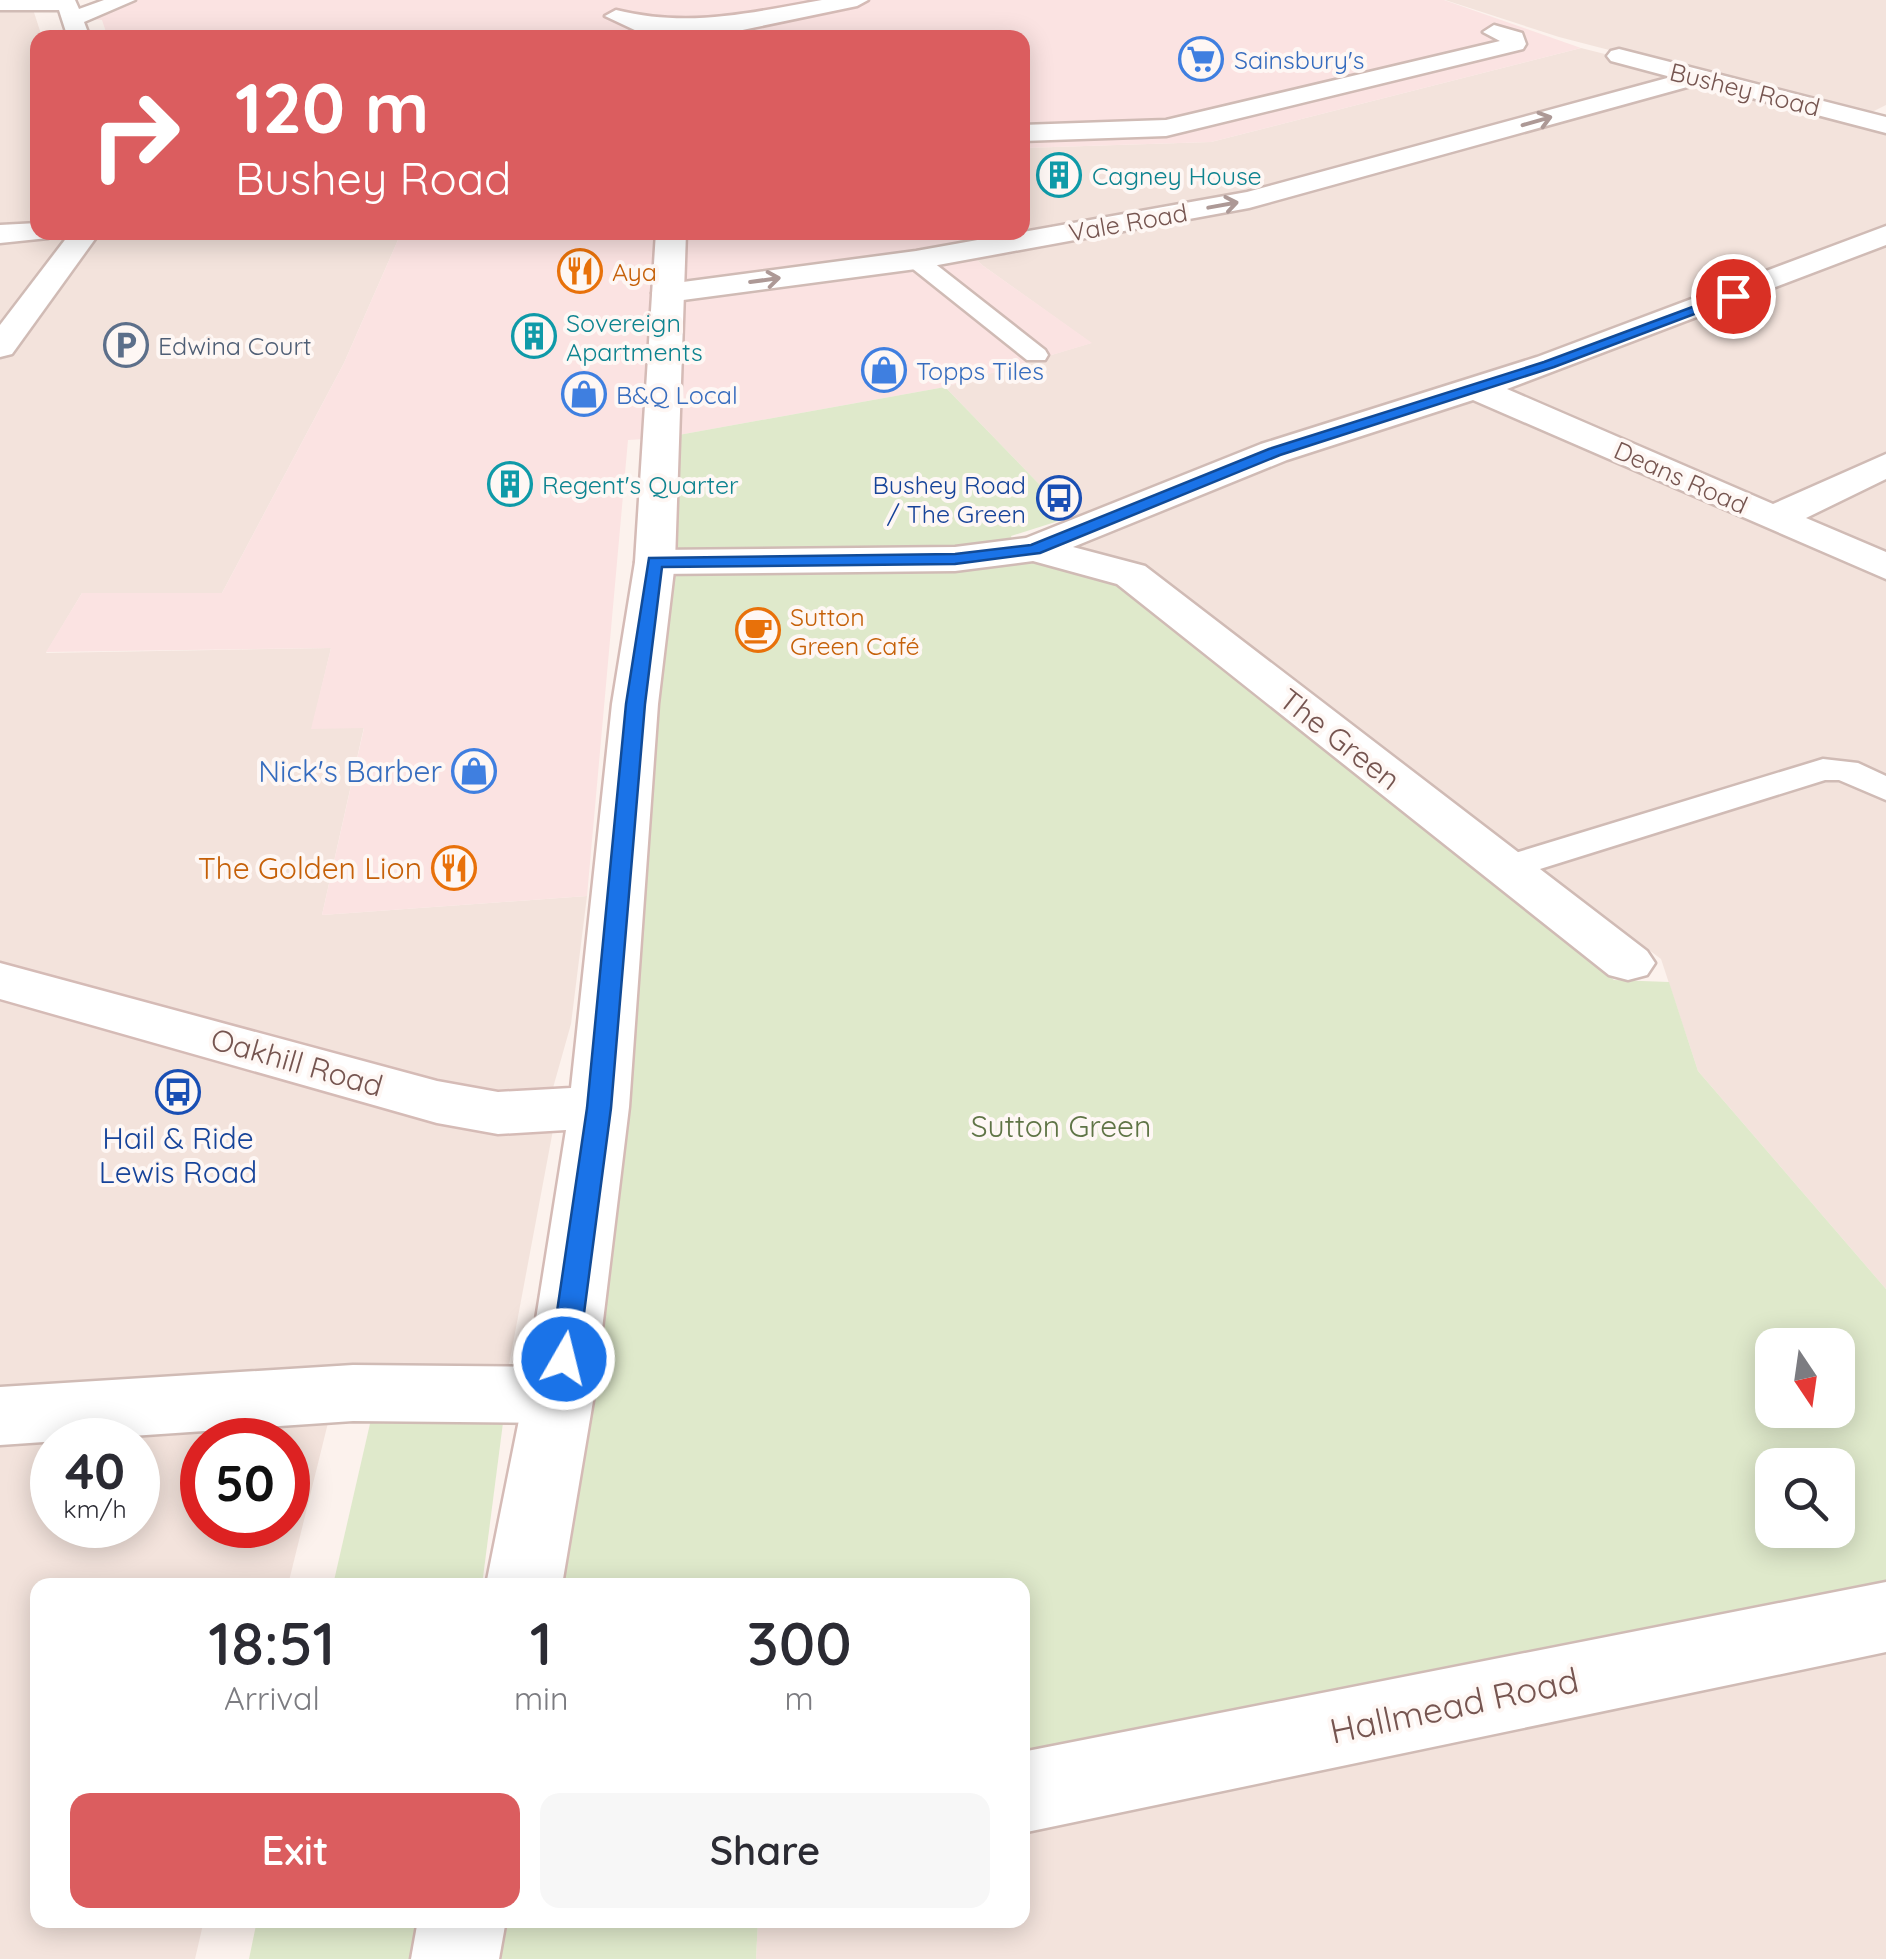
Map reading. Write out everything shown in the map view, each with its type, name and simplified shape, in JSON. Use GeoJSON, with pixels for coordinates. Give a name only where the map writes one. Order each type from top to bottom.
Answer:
{"type":"FeatureCollection","features":[{"type":"Feature","properties":{"kind":"street"},"geometry":{"type":"LineString","coordinates":[[0,4],[67,4],[77,28],[124,0]]}},
{"type":"Feature","properties":{"kind":"street"},"geometry":{"type":"LineString","coordinates":[[591,0],[635,30]]}},
{"type":"Feature","properties":{"kind":"street"},"geometry":{"type":"LineString","coordinates":[[705,30],[857,0]]}},
{"type":"Feature","properties":{"kind":"street"},"geometry":{"type":"LineString","coordinates":[[616,16],[651,26],[725,24]]}},
{"type":"Feature","properties":{"kind":"street"},"geometry":{"type":"LineString","coordinates":[[1030,133],[1166,128],[1514,44],[1514,38],[1494,32]]}},
{"type":"Feature","properties":{"kind":"street","name":"Bushey Road"},"geometry":{"type":"LineString","coordinates":[[1619,56],[1881,120]]}},
{"type":"Feature","properties":{"kind":"street","name":"Vale Road"},"geometry":{"type":"LineString","coordinates":[[1030,239],[1277,194],[1696,77]]}},
{"type":"Feature","properties":{"kind":"street"},"geometry":{"type":"LineString","coordinates":[[0,234],[30,232]]}},
{"type":"Feature","properties":{"kind":"street"},"geometry":{"type":"LineString","coordinates":[[655,562],[955,559],[1034,550],[1274,452],[1549,364],[1886,235]]}},
{"type":"Feature","properties":{"kind":"street"},"geometry":{"type":"LineString","coordinates":[[0,347],[80,240]]}},
{"type":"Feature","properties":{"kind":"street"},"geometry":{"type":"LineString","coordinates":[[525,1578],[559,1395],[599,1108],[635,704],[655,562],[671,240]]}},
{"type":"Feature","properties":{"kind":"street","name":"Vale Road"},"geometry":{"type":"LineString","coordinates":[[668,293],[916,260],[1025,240]]}},
{"type":"Feature","properties":{"kind":"street","name":"Deans Road"},"geometry":{"type":"LineString","coordinates":[[1476,388],[1886,567]]}},
{"type":"Feature","properties":{"kind":"street"},"geometry":{"type":"LineString","coordinates":[[1774,518],[1886,466]]}},
{"type":"Feature","properties":{"kind":"street","name":"The Green"},"geometry":{"type":"LineString","coordinates":[[1034,550],[1131,576],[1628,964]]}},
{"type":"Feature","properties":{"kind":"street","name":"Oakhill Road"},"geometry":{"type":"LineString","coordinates":[[0,981],[437,1102],[498,1114],[599,1108]]}},
{"type":"Feature","properties":{"kind":"street"},"geometry":{"type":"LineString","coordinates":[[0,1416],[353,1392],[559,1395]]}},
{"type":"Feature","properties":{"kind":"street","name":"Hallmead Road"},"geometry":{"type":"LineString","coordinates":[[1030,1792],[1886,1617]]}},
{"type":"Feature","properties":{"kind":"street"},"geometry":{"type":"LineString","coordinates":[[455,1959],[461,1928]]}},
{"type":"Feature","properties":{"kind":"lane"},"geometry":{"type":"LineString","coordinates":[[916,260],[1036,354]]}},
{"type":"Feature","properties":{"kind":"lane"},"geometry":{"type":"LineString","coordinates":[[1505,868],[1823,769],[1846,770],[1886,789]]}},
{"type":"Feature","properties":{"kind":"shaded area"},"geometry":{"type":"Polygon","coordinates":[[[0,0],[30,0],[40,30],[30,30],[30,240],[398,240],[344,363],[222,593],[82,593],[46,653],[331,648],[312,728],[364,727],[322,915],[587,896],[571,1024],[551,1095],[452,1091],[0,968],[0,0]]]}},
{"type":"Feature","properties":{"kind":"shaded area"},"geometry":{"type":"Polygon","coordinates":[[[124,0],[1444,0],[1581,48],[1211,142],[1030,148],[1030,30],[105,30],[102,20],[75,18],[124,0]]]}},
{"type":"Feature","properties":{"kind":"shaded area"},"geometry":{"type":"Polygon","coordinates":[[[1445,0],[1886,0],[1886,105],[1864,116],[1559,37],[1445,0]]]}},
{"type":"Feature","properties":{"kind":"shaded area"},"geometry":{"type":"Polygon","coordinates":[[[1581,48],[1886,125],[1886,1289],[1698,1071],[1661,959],[1139,567],[1052,541],[1071,517],[945,387],[1091,343],[982,265],[957,240],[1030,240],[1030,148],[1211,142],[1581,48]]]}},
{"type":"Feature","properties":{"kind":"shaded area"},"geometry":{"type":"Polygon","coordinates":[[[398,240],[959,240],[982,265],[1092,343],[945,387],[662,438],[628,440],[587,896],[322,915],[364,728],[311,729],[331,648],[46,652],[82,593],[222,593],[344,363],[398,240]]]}},
{"type":"Feature","properties":{"kind":"shaded area"},"geometry":{"type":"Polygon","coordinates":[[[0,996],[553,1130],[508,1370],[342,1366],[310,1496],[310,1418],[180,1418],[180,1548],[297,1548],[290,1578],[30,1578],[30,1928],[202,1928],[195,1959],[0,1959],[0,996]]]}},
{"type":"Feature","properties":{"kind":"shaded area"},"geometry":{"type":"Polygon","coordinates":[[[1886,1650],[1886,1959],[756,1959],[758,1928],[1030,1928],[1030,1815],[1886,1650]]]}},
{"type":"Feature","properties":{"kind":"green space","name":"Sutton Green"},"geometry":{"type":"Polygon","coordinates":[[[945,387],[1071,517],[1011,536],[1016,553],[1129,588],[1614,980],[1669,982],[1698,1071],[1886,1289],[1886,1592],[1030,1765],[1030,1578],[536,1578],[662,438],[945,387]]]}},
{"type":"Feature","properties":{"kind":"green space"},"geometry":{"type":"Polygon","coordinates":[[[372,1415],[504,1415],[483,1578],[335,1578],[372,1415]]]}},
{"type":"Feature","properties":{"kind":"green space"},"geometry":{"type":"Polygon","coordinates":[[[255,1928],[436,1928],[430,1959],[249,1959],[255,1928]]]}},
{"type":"Feature","properties":{"kind":"green space"},"geometry":{"type":"Polygon","coordinates":[[[758,1928],[756,1959],[472,1959],[477,1929],[758,1928]]]}},
{"type":"Feature","properties":{"kind":"place","name":"Sainsbury's"},"geometry":{"type":"Point","coordinates":[1201,59]}},
{"type":"Feature","properties":{"kind":"place","name":"Cagney House"},"geometry":{"type":"Point","coordinates":[1059,175]}},
{"type":"Feature","properties":{"kind":"place","name":"Aya"},"geometry":{"type":"Point","coordinates":[580,271]}},
{"type":"Feature","properties":{"kind":"place","name":"Sovereign Apartments"},"geometry":{"type":"Point","coordinates":[534,336]}},
{"type":"Feature","properties":{"kind":"place","name":"Edwina Court"},"geometry":{"type":"Point","coordinates":[126,345]}},
{"type":"Feature","properties":{"kind":"place","name":"Topps Tiles"},"geometry":{"type":"Point","coordinates":[884,370]}},
{"type":"Feature","properties":{"kind":"place","name":"B&Q Local"},"geometry":{"type":"Point","coordinates":[584,394]}},
{"type":"Feature","properties":{"kind":"place","name":"Regent's Quarter"},"geometry":{"type":"Point","coordinates":[510,484]}},
{"type":"Feature","properties":{"kind":"place","name":"Bushey Road / The Green"},"geometry":{"type":"Point","coordinates":[1059,498]}},
{"type":"Feature","properties":{"kind":"place","name":"Sutton Green Café"},"geometry":{"type":"Point","coordinates":[758,630]}},
{"type":"Feature","properties":{"kind":"place","name":"Nick's Barber"},"geometry":{"type":"Point","coordinates":[474,771]}},
{"type":"Feature","properties":{"kind":"place","name":"The Golden Lion"},"geometry":{"type":"Point","coordinates":[454,868]}},
{"type":"Feature","properties":{"kind":"place","name":"Hail & Ride Lewis Road"},"geometry":{"type":"Point","coordinates":[178,1092]}},
{"type":"Feature","properties":{"kind":"route"},"geometry":{"type":"LineString","coordinates":[[564,1359],[599,1108],[635,704],[655,562],[955,559],[1034,550],[1177,488],[1274,452],[1549,364],[1733,296]]}}]}
